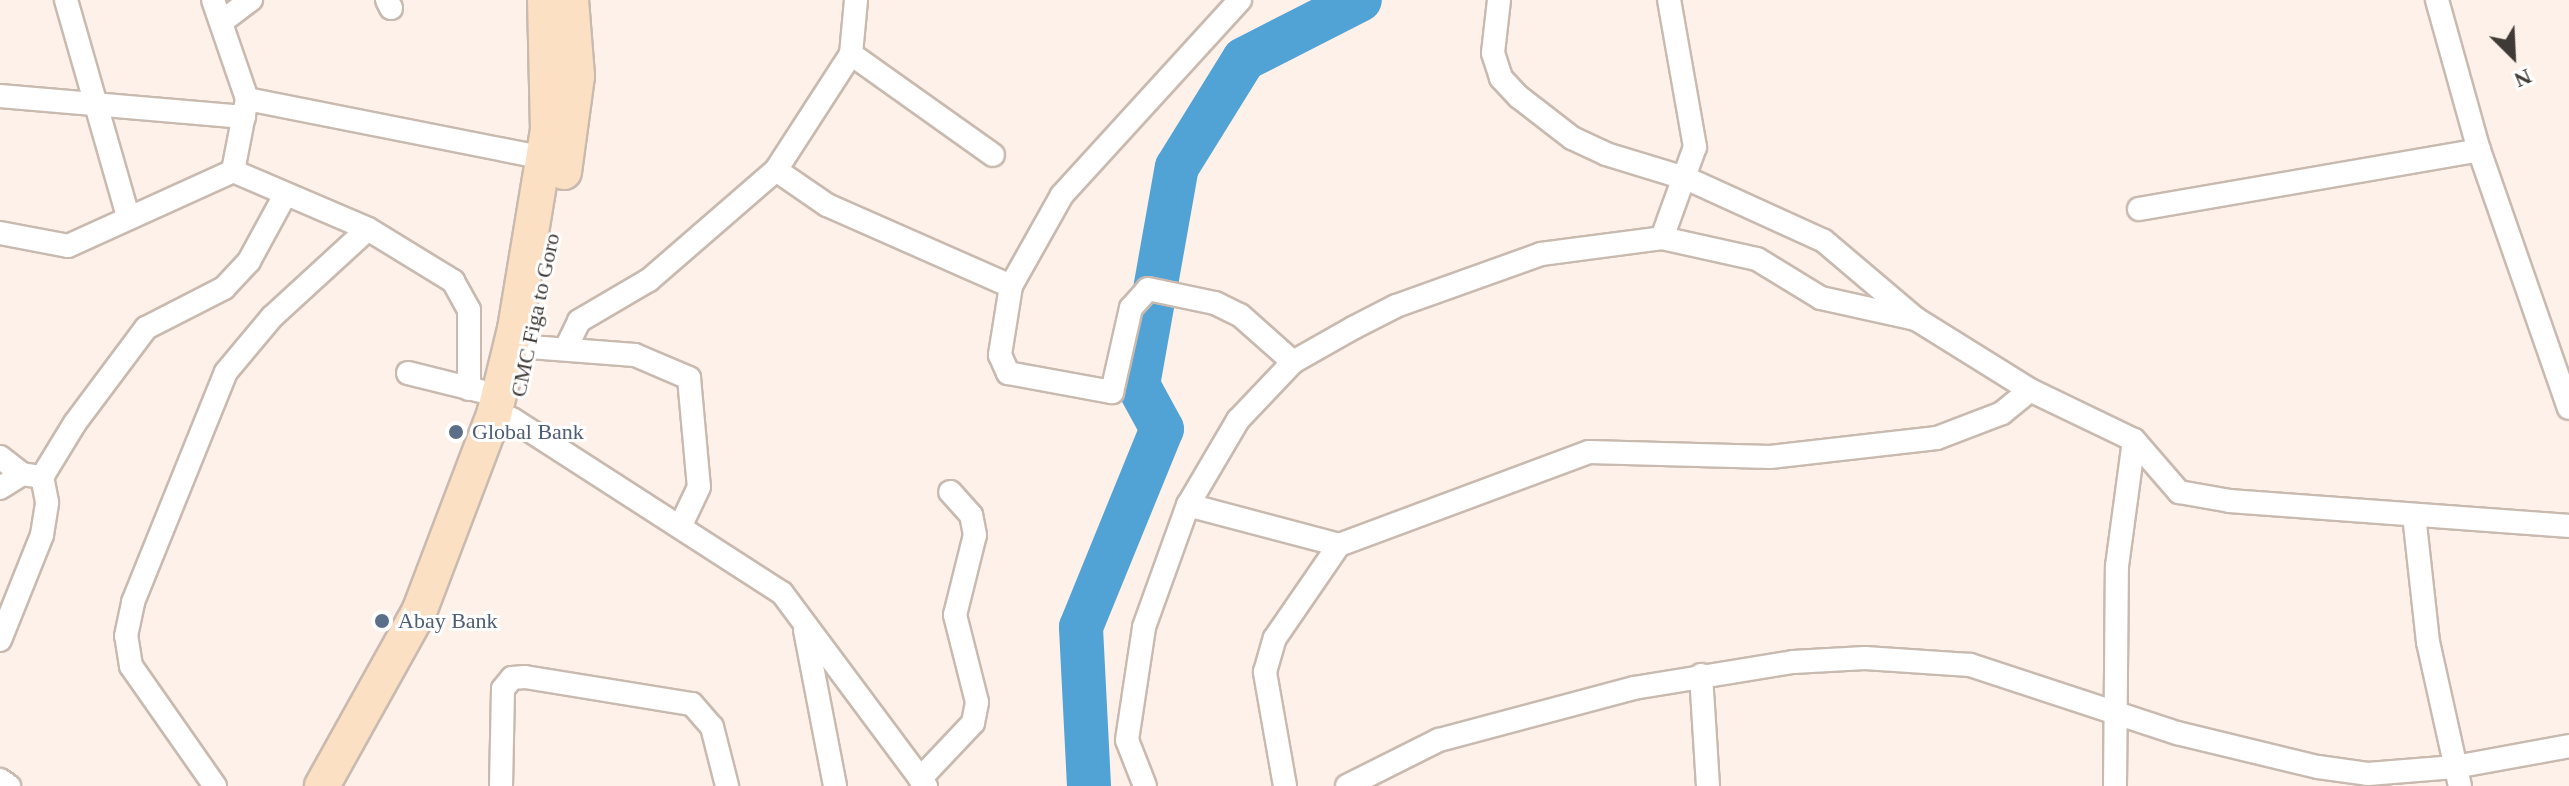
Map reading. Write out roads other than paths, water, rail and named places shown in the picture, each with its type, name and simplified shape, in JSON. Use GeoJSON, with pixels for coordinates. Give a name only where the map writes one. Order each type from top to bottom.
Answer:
{"type":"FeatureCollection","features":[{"type":"Feature","properties":{"kind":"main road"},"geometry":{"type":"LineString","coordinates":[[522,338],[551,78],[545,0]]}},
{"type":"Feature","properties":{"kind":"main road","name":"CMC Figa to Goro"},"geometry":{"type":"LineString","coordinates":[[346,786],[442,608],[493,404],[522,338],[573,120],[571,0]]}},
{"type":"Feature","properties":{"kind":"main road"},"geometry":{"type":"LineString","coordinates":[[322,786],[419,612],[493,404]]}},
{"type":"Feature","properties":{"kind":"street"},"geometry":{"type":"LineString","coordinates":[[66,0],[128,216]]}},
{"type":"Feature","properties":{"kind":"street"},"geometry":{"type":"LineString","coordinates":[[213,0],[224,20],[245,108],[233,171]]}},
{"type":"Feature","properties":{"kind":"street"},"geometry":{"type":"LineString","coordinates":[[224,20],[251,0]]}},
{"type":"Feature","properties":{"kind":"street"},"geometry":{"type":"LineString","coordinates":[[566,348],[579,321],[649,280],[776,170],[851,54],[856,0]]}},
{"type":"Feature","properties":{"kind":"street"},"geometry":{"type":"LineString","coordinates":[[1240,0],[1062,195],[1011,286],[1000,355],[1008,373],[1112,392],[1131,308],[1148,289],[1175,293],[1240,315],[1293,362]]}},
{"type":"Feature","properties":{"kind":"street"},"geometry":{"type":"LineString","coordinates":[[1499,0],[1493,53],[1501,78],[1519,97],[1572,138],[1688,179],[1824,241],[1916,319],[2030,390],[2134,440],[2179,492],[2414,515],[2569,526]]}},
{"type":"Feature","properties":{"kind":"street"},"geometry":{"type":"LineString","coordinates":[[1662,238],[1688,179],[1694,113],[1669,0]]}},
{"type":"Feature","properties":{"kind":"street"},"geometry":{"type":"LineString","coordinates":[[2437,0],[2479,150],[2562,365],[2569,408]]}},
{"type":"Feature","properties":{"kind":"street"},"geometry":{"type":"LineString","coordinates":[[851,54],[993,155]]}},
{"type":"Feature","properties":{"kind":"street"},"geometry":{"type":"LineString","coordinates":[[0,96],[245,108],[544,158]]}},
{"type":"Feature","properties":{"kind":"street"},"geometry":{"type":"LineString","coordinates":[[2139,209],[2479,150]]}},
{"type":"Feature","properties":{"kind":"street"},"geometry":{"type":"LineString","coordinates":[[776,170],[827,205],[1011,286]]}},
{"type":"Feature","properties":{"kind":"street"},"geometry":{"type":"LineString","coordinates":[[0,233],[68,246],[128,216],[233,171],[368,229],[411,252],[462,292],[493,404]]}},
{"type":"Feature","properties":{"kind":"street"},"geometry":{"type":"LineString","coordinates":[[0,488],[32,475],[146,328],[224,288],[249,261],[285,195]]}},
{"type":"Feature","properties":{"kind":"street"},"geometry":{"type":"LineString","coordinates":[[215,786],[131,666],[126,636],[133,602],[226,372],[272,317],[368,229]]}},
{"type":"Feature","properties":{"kind":"street"},"geometry":{"type":"LineString","coordinates":[[1145,786],[1127,740],[1131,684],[1188,505],[1238,420],[1293,362],[1396,306],[1541,254],[1662,238],[1757,259],[1821,298],[1916,319]]}},
{"type":"Feature","properties":{"kind":"street"},"geometry":{"type":"LineString","coordinates":[[522,338],[566,348],[635,355],[689,378],[699,487],[680,527]]}},
{"type":"Feature","properties":{"kind":"street"},"geometry":{"type":"LineString","coordinates":[[408,373],[493,404],[782,593],[923,782],[973,723],[977,702],[955,615],[975,535],[971,515],[950,492]]}},
{"type":"Feature","properties":{"kind":"street"},"geometry":{"type":"LineString","coordinates":[[1285,786],[1265,672],[1275,638],[1339,545],[1589,452],[1770,457],[1922,440],[1977,425],[2030,390]]}},
{"type":"Feature","properties":{"kind":"street"},"geometry":{"type":"LineString","coordinates":[[2115,786],[2119,713],[2117,566],[2134,440]]}},
{"type":"Feature","properties":{"kind":"street"},"geometry":{"type":"LineString","coordinates":[[0,457],[32,475],[47,502],[30,578],[0,640]]}},
{"type":"Feature","properties":{"kind":"street"},"geometry":{"type":"LineString","coordinates":[[1188,505],[1339,545]]}},
{"type":"Feature","properties":{"kind":"street"},"geometry":{"type":"LineString","coordinates":[[2414,515],[2428,642],[2458,777]]}},
{"type":"Feature","properties":{"kind":"street"},"geometry":{"type":"LineString","coordinates":[[803,621],[835,786]]}},
{"type":"Feature","properties":{"kind":"street"},"geometry":{"type":"LineString","coordinates":[[1347,786],[1439,740],[1701,675],[1793,662],[1910,658],[2034,682],[2317,777],[2368,774],[2458,777],[2569,746]]}},
{"type":"Feature","properties":{"kind":"street"},"geometry":{"type":"LineString","coordinates":[[1701,675],[1708,786]]}},
{"type":"Feature","properties":{"kind":"street"},"geometry":{"type":"LineString","coordinates":[[501,786],[503,689],[512,678],[525,677],[692,704],[712,727],[727,786]]}},
{"type":"Feature","properties":{"kind":"street"},"geometry":{"type":"LineString","coordinates":[[0,780],[9,786]]}},
{"type":"Feature","properties":{"kind":"waterway"},"geometry":{"type":"LineString","coordinates":[[1089,786],[1081,627],[1162,429],[1138,385],[1177,167],[1244,59],[1360,0]]}},
{"type":"Feature","properties":{"kind":"place","name":"Global Bank"},"geometry":{"type":"Point","coordinates":[456,432]}},
{"type":"Feature","properties":{"kind":"place","name":"Abay Bank"},"geometry":{"type":"Point","coordinates":[382,621]}}]}
